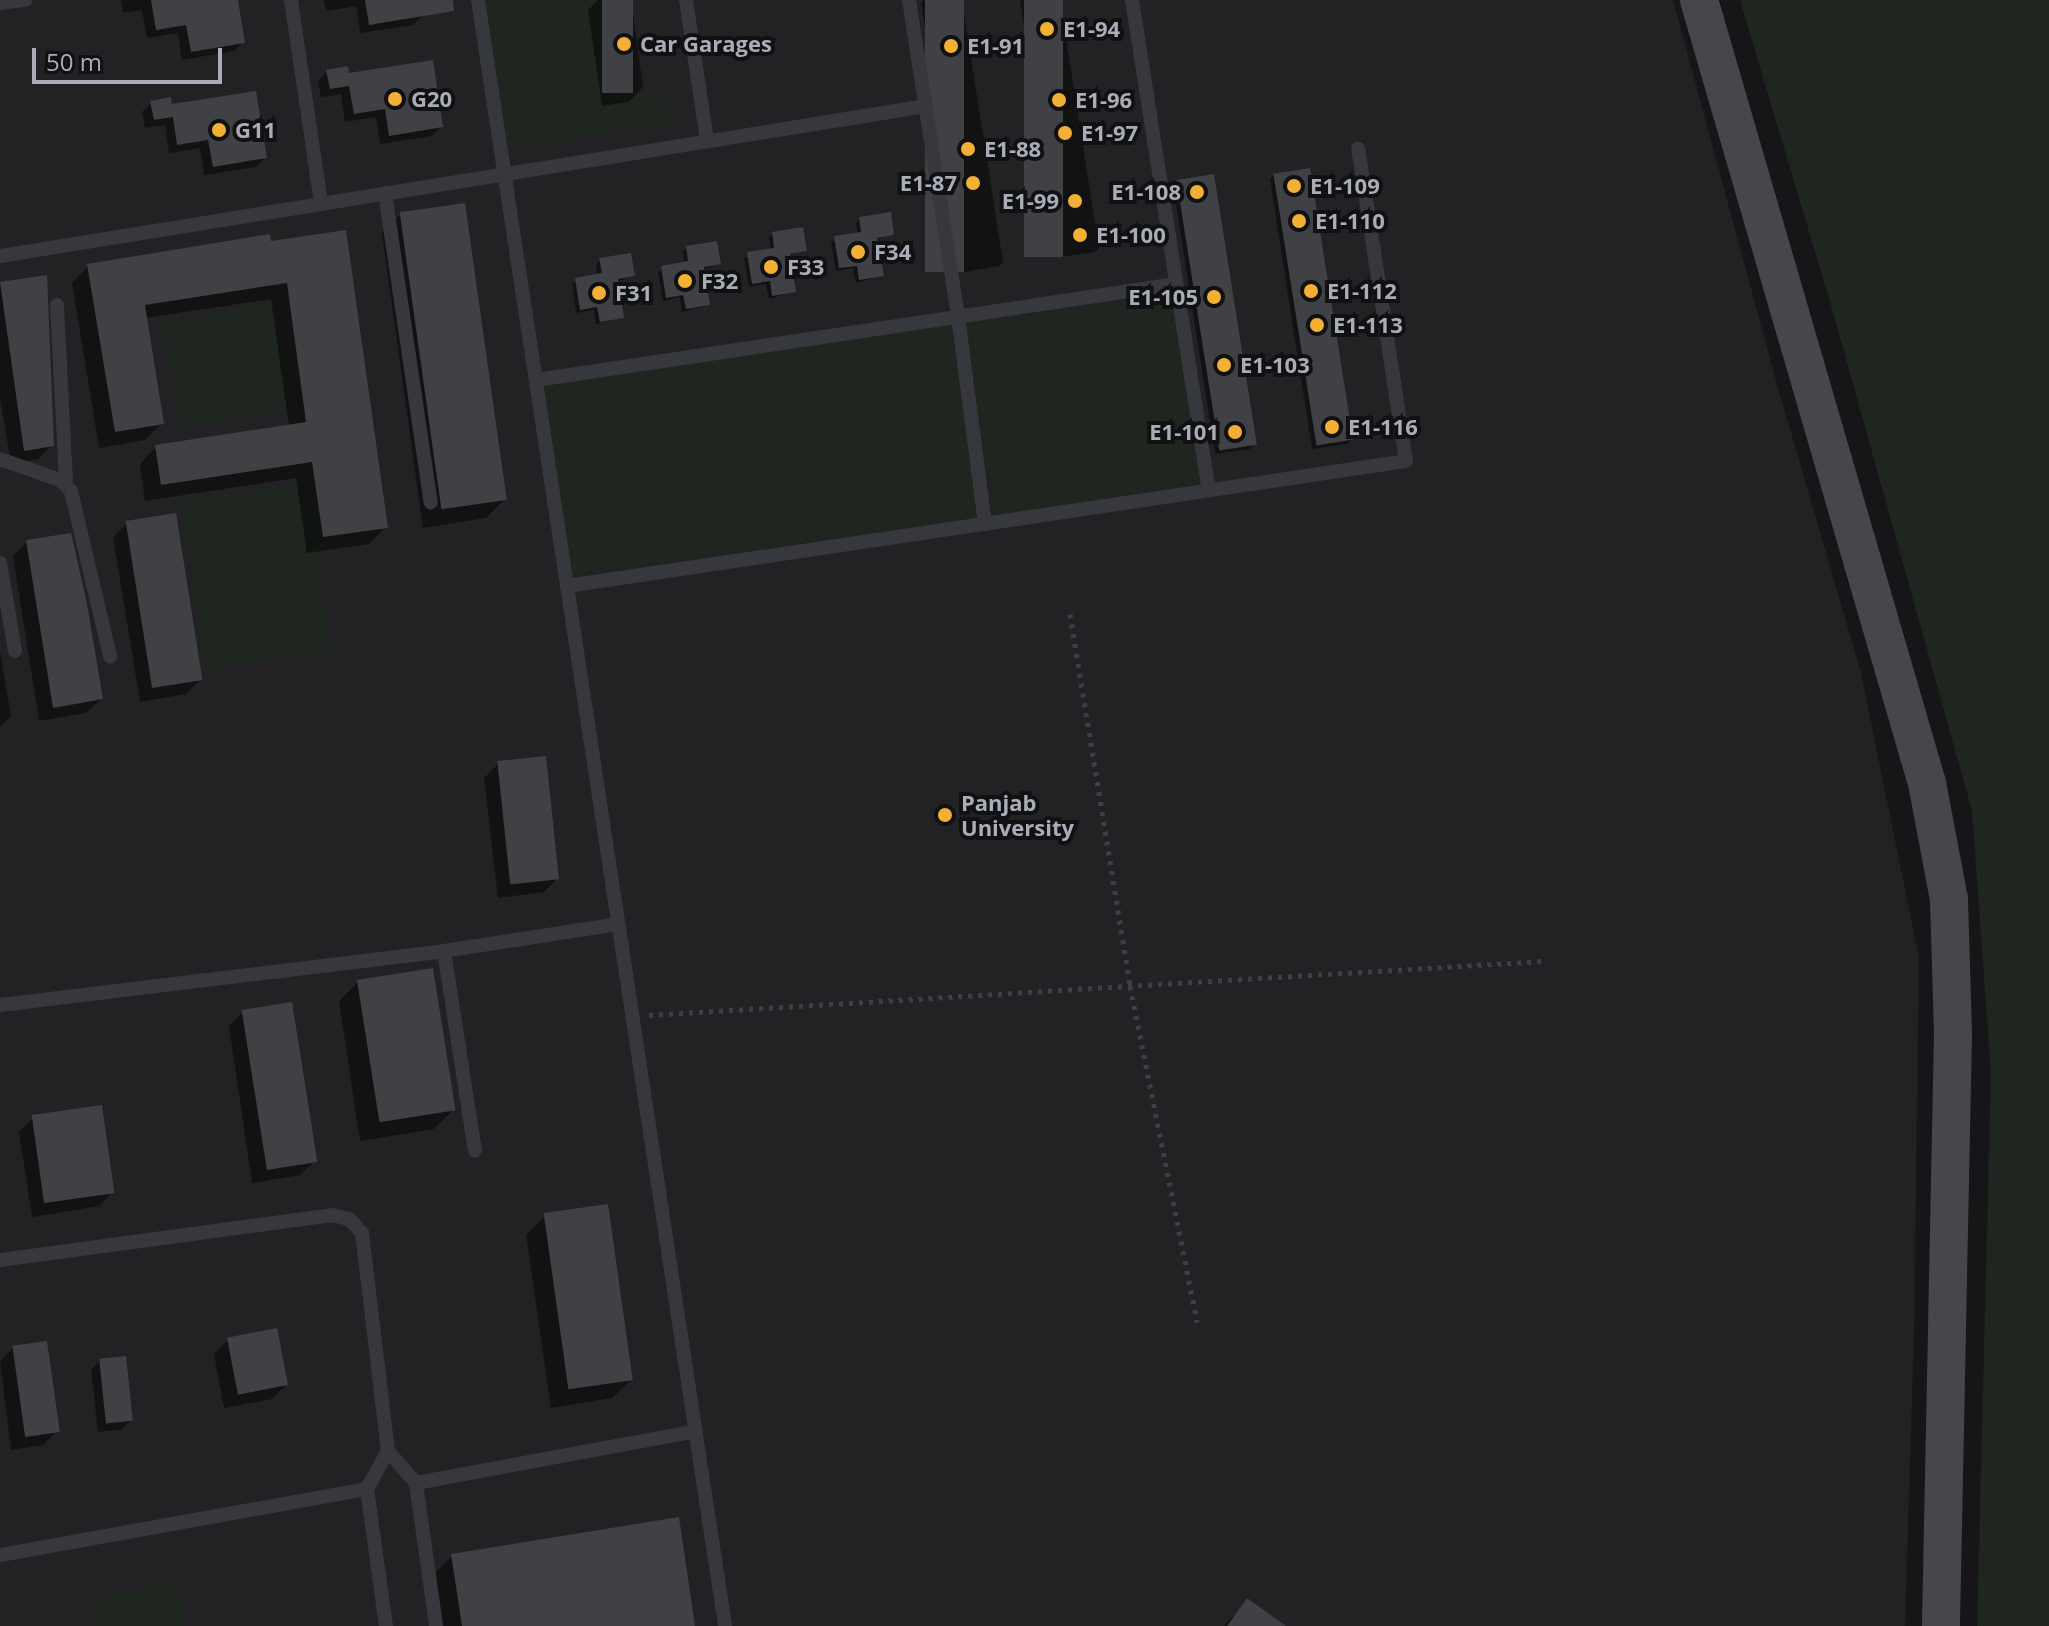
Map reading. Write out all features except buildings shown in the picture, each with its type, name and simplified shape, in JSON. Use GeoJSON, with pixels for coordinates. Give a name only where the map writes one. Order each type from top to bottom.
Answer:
{"type":"FeatureCollection","features":[{"type":"Feature","properties":{"kind":"street"},"geometry":{"type":"LineString","coordinates":[[1699,0],[1927,783],[1949,899],[1953,1032],[1941,1626]]}},
{"type":"Feature","properties":{"kind":"lane"},"geometry":{"type":"LineString","coordinates":[[0,3],[26,0]]}},
{"type":"Feature","properties":{"kind":"lane"},"geometry":{"type":"LineString","coordinates":[[291,0],[321,203]]}},
{"type":"Feature","properties":{"kind":"lane"},"geometry":{"type":"LineString","coordinates":[[478,0],[725,1626]]}},
{"type":"Feature","properties":{"kind":"lane"},"geometry":{"type":"LineString","coordinates":[[686,0],[707,141]]}},
{"type":"Feature","properties":{"kind":"lane"},"geometry":{"type":"LineString","coordinates":[[909,0],[958,316],[985,524]]}},
{"type":"Feature","properties":{"kind":"lane"},"geometry":{"type":"LineString","coordinates":[[1132,0],[1209,490]]}},
{"type":"Feature","properties":{"kind":"lane"},"geometry":{"type":"LineString","coordinates":[[0,256],[926,106]]}},
{"type":"Feature","properties":{"kind":"lane"},"geometry":{"type":"LineString","coordinates":[[567,586],[1406,461],[1358,149]]}},
{"type":"Feature","properties":{"kind":"lane"},"geometry":{"type":"LineString","coordinates":[[385,193],[431,503]]}},
{"type":"Feature","properties":{"kind":"lane"},"geometry":{"type":"LineString","coordinates":[[536,380],[1176,284]]}},
{"type":"Feature","properties":{"kind":"lane"},"geometry":{"type":"LineString","coordinates":[[57,305],[66,483],[74,497],[110,656]]}},
{"type":"Feature","properties":{"kind":"lane"},"geometry":{"type":"LineString","coordinates":[[0,459],[66,483]]}},
{"type":"Feature","properties":{"kind":"lane"},"geometry":{"type":"LineString","coordinates":[[0,563],[15,651]]}},
{"type":"Feature","properties":{"kind":"lane"},"geometry":{"type":"LineString","coordinates":[[0,1005],[444,951],[618,924]]}},
{"type":"Feature","properties":{"kind":"lane"},"geometry":{"type":"LineString","coordinates":[[444,951],[475,1151]]}},
{"type":"Feature","properties":{"kind":"lane"},"geometry":{"type":"LineString","coordinates":[[0,1260],[332,1215],[349,1219],[362,1233],[388,1451],[416,1483],[436,1626]]}},
{"type":"Feature","properties":{"kind":"lane"},"geometry":{"type":"LineString","coordinates":[[416,1483],[696,1431]]}},
{"type":"Feature","properties":{"kind":"lane"},"geometry":{"type":"LineString","coordinates":[[386,1626],[367,1489],[388,1451]]}},
{"type":"Feature","properties":{"kind":"lane"},"geometry":{"type":"LineString","coordinates":[[0,1555],[367,1489]]}},
{"type":"Feature","properties":{"kind":"path"},"geometry":{"type":"LineString","coordinates":[[1070,614],[1130,986],[1197,1322]]}},
{"type":"Feature","properties":{"kind":"path"},"geometry":{"type":"LineString","coordinates":[[632,1016],[1542,961]]}},
{"type":"Feature","properties":{"kind":"shaded area","name":"Panjab University"},"geometry":{"type":"Polygon","coordinates":[[[0,0],[1673,0],[1776,381],[1861,673],[1919,958],[1914,1333],[1905,1626],[0,1626],[0,0]]]}},
{"type":"Feature","properties":{"kind":"shaded area"},"geometry":{"type":"Polygon","coordinates":[[[485,0],[598,0],[611,98],[665,90],[669,125],[505,148],[485,0]]]}},
{"type":"Feature","properties":{"kind":"shaded area"},"geometry":{"type":"Polygon","coordinates":[[[1740,0],[2049,0],[2049,1626],[1977,1626],[1991,1073],[1972,811],[1833,312],[1740,0]]]}},
{"type":"Feature","properties":{"kind":"shaded area"},"geometry":{"type":"Polygon","coordinates":[[[1170,293],[1200,483],[996,515],[966,325],[1170,293]]]}},
{"type":"Feature","properties":{"kind":"shaded area"},"geometry":{"type":"Polygon","coordinates":[[[273,302],[292,408],[179,428],[161,322],[273,302]]]}},
{"type":"Feature","properties":{"kind":"shaded area"},"geometry":{"type":"Polygon","coordinates":[[[951,325],[978,518],[569,576],[542,382],[951,325]]]}},
{"type":"Feature","properties":{"kind":"shaded area"},"geometry":{"type":"Polygon","coordinates":[[[308,482],[332,651],[205,669],[181,500],[308,482]]]}},
{"type":"Feature","properties":{"kind":"shaded area"},"geometry":{"type":"Polygon","coordinates":[[[178,1583],[185,1626],[94,1626],[90,1598],[178,1583]]]}},
{"type":"Feature","properties":{"kind":"place","name":"E1-94"},"geometry":{"type":"Point","coordinates":[1047,29]}},
{"type":"Feature","properties":{"kind":"place","name":"Car Garages"},"geometry":{"type":"Point","coordinates":[624,44]}},
{"type":"Feature","properties":{"kind":"place","name":"E1-91"},"geometry":{"type":"Point","coordinates":[951,46]}},
{"type":"Feature","properties":{"kind":"place","name":"G20"},"geometry":{"type":"Point","coordinates":[395,99]}},
{"type":"Feature","properties":{"kind":"place","name":"E1-96"},"geometry":{"type":"Point","coordinates":[1059,100]}},
{"type":"Feature","properties":{"kind":"place","name":"G11"},"geometry":{"type":"Point","coordinates":[219,130]}},
{"type":"Feature","properties":{"kind":"place","name":"E1-97"},"geometry":{"type":"Point","coordinates":[1065,133]}},
{"type":"Feature","properties":{"kind":"place","name":"E1-88"},"geometry":{"type":"Point","coordinates":[968,149]}},
{"type":"Feature","properties":{"kind":"place","name":"E1-87"},"geometry":{"type":"Point","coordinates":[973,183]}},
{"type":"Feature","properties":{"kind":"place","name":"E1-109"},"geometry":{"type":"Point","coordinates":[1294,186]}},
{"type":"Feature","properties":{"kind":"place","name":"E1-108"},"geometry":{"type":"Point","coordinates":[1197,192]}},
{"type":"Feature","properties":{"kind":"place","name":"E1-99"},"geometry":{"type":"Point","coordinates":[1075,201]}},
{"type":"Feature","properties":{"kind":"place","name":"E1-110"},"geometry":{"type":"Point","coordinates":[1299,221]}},
{"type":"Feature","properties":{"kind":"place","name":"E1-100"},"geometry":{"type":"Point","coordinates":[1080,235]}},
{"type":"Feature","properties":{"kind":"place","name":"F34"},"geometry":{"type":"Point","coordinates":[858,252]}},
{"type":"Feature","properties":{"kind":"place","name":"F33"},"geometry":{"type":"Point","coordinates":[771,267]}},
{"type":"Feature","properties":{"kind":"place","name":"F32"},"geometry":{"type":"Point","coordinates":[685,281]}},
{"type":"Feature","properties":{"kind":"place","name":"E1-112"},"geometry":{"type":"Point","coordinates":[1311,291]}},
{"type":"Feature","properties":{"kind":"place","name":"F31"},"geometry":{"type":"Point","coordinates":[599,293]}},
{"type":"Feature","properties":{"kind":"place","name":"E1-105"},"geometry":{"type":"Point","coordinates":[1214,297]}},
{"type":"Feature","properties":{"kind":"place","name":"E1-113"},"geometry":{"type":"Point","coordinates":[1317,325]}},
{"type":"Feature","properties":{"kind":"place","name":"E1-103"},"geometry":{"type":"Point","coordinates":[1224,365]}},
{"type":"Feature","properties":{"kind":"place","name":"E1-116"},"geometry":{"type":"Point","coordinates":[1332,427]}},
{"type":"Feature","properties":{"kind":"place","name":"E1-101"},"geometry":{"type":"Point","coordinates":[1235,432]}},
{"type":"Feature","properties":{"kind":"place","name":"Panjab University"},"geometry":{"type":"Point","coordinates":[945,815]}}]}
